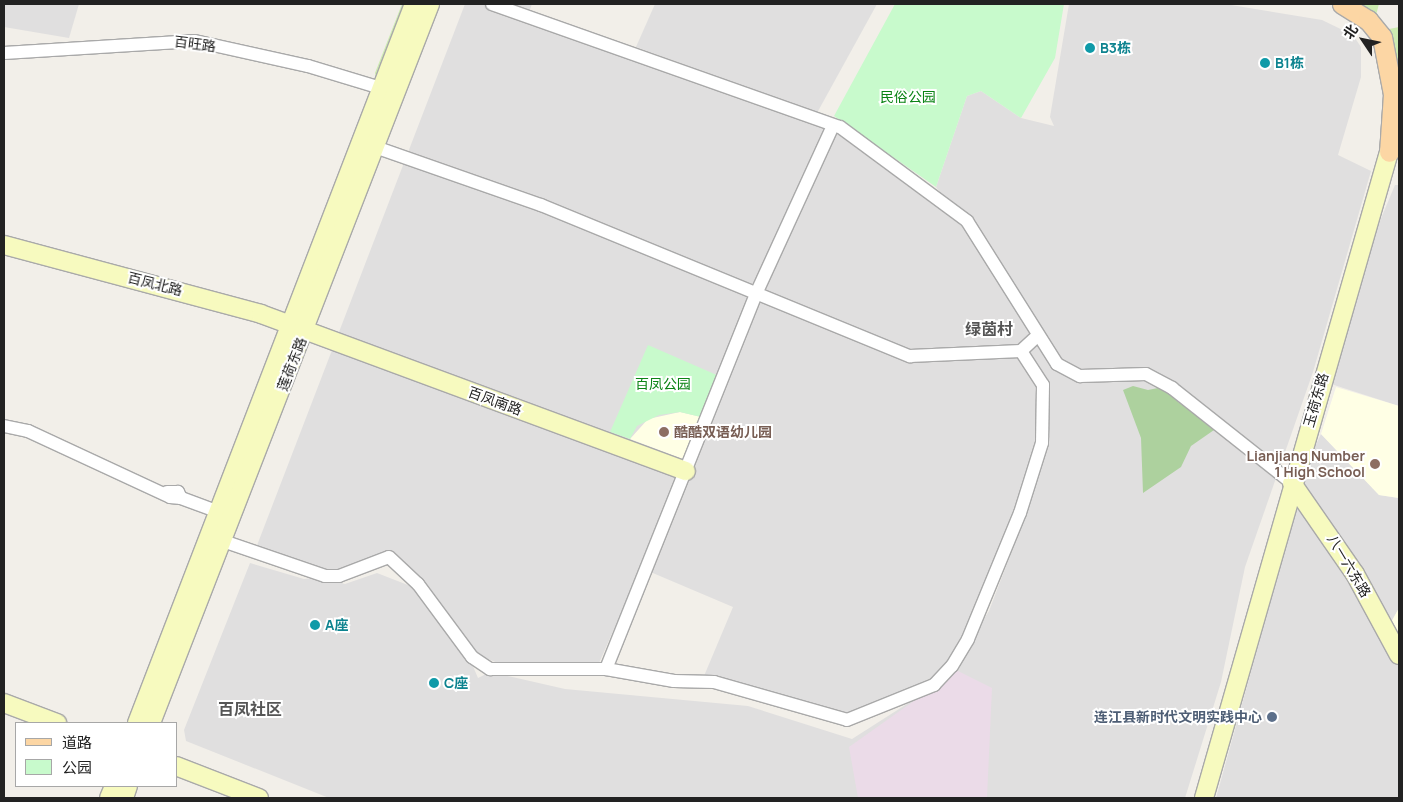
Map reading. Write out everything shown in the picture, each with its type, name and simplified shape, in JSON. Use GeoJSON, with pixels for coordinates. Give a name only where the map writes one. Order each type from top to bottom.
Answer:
{"type":"FeatureCollection","features":[{"type":"Feature","properties":{"kind":"main road","name":"莲荷东路"},"geometry":{"type":"LineString","coordinates":[[151,722],[223,541],[381,88],[414,4]]}},
{"type":"Feature","properties":{"kind":"main road","name":"莲荷东路"},"geometry":{"type":"LineString","coordinates":[[138,722],[219,512],[375,147],[430,4]]}},
{"type":"Feature","properties":{"kind":"main road"},"geometry":{"type":"LineString","coordinates":[[1342,4],[1368,20],[1382,37],[1393,94],[1389,152]]}},
{"type":"Feature","properties":{"kind":"main road","name":"玉荷东路"},"geometry":{"type":"LineString","coordinates":[[1204,798],[1292,483],[1399,117]]}},
{"type":"Feature","properties":{"kind":"main road"},"geometry":{"type":"LineString","coordinates":[[1389,152],[1399,124]]}},
{"type":"Feature","properties":{"kind":"main road","name":"百凤北路"},"geometry":{"type":"LineString","coordinates":[[4,246],[199,296],[298,327]]}},
{"type":"Feature","properties":{"kind":"main road","name":"百凤南路"},"geometry":{"type":"LineString","coordinates":[[298,327],[686,471]]}},
{"type":"Feature","properties":{"kind":"main road","name":"八一六东路"},"geometry":{"type":"LineString","coordinates":[[1292,483],[1350,566],[1399,654]]}},
{"type":"Feature","properties":{"kind":"main road"},"geometry":{"type":"LineString","coordinates":[[4,703],[54,722]]}},
{"type":"Feature","properties":{"kind":"main road"},"geometry":{"type":"LineString","coordinates":[[178,767],[259,798]]}},
{"type":"Feature","properties":{"kind":"street"},"geometry":{"type":"LineString","coordinates":[[492,4],[833,126],[967,221],[1038,335],[1066,371],[1095,378],[1146,374],[1172,388],[1292,483]]}},
{"type":"Feature","properties":{"kind":"street","name":"百旺路"},"geometry":{"type":"LineString","coordinates":[[4,53],[195,41],[308,66],[381,88]]}},
{"type":"Feature","properties":{"kind":"street"},"geometry":{"type":"LineString","coordinates":[[606,669],[755,296],[833,126]]}},
{"type":"Feature","properties":{"kind":"street"},"geometry":{"type":"LineString","coordinates":[[375,147],[541,206],[755,296],[910,356],[1021,351],[1038,335]]}},
{"type":"Feature","properties":{"kind":"street"},"geometry":{"type":"LineString","coordinates":[[223,541],[325,576],[339,576],[389,557],[418,584],[483,665],[490,669],[606,669],[674,681],[714,682],[847,720],[934,685],[952,666],[968,639],[1020,513],[1042,443],[1043,385],[1021,351]]}},
{"type":"Feature","properties":{"kind":"street"},"geometry":{"type":"LineString","coordinates":[[4,426],[28,431],[168,492],[175,500],[181,498],[219,512]]}},
{"type":"Feature","properties":{"kind":"shaded area"},"geometry":{"type":"Polygon","coordinates":[[[4,4],[79,4],[69,38],[4,27],[4,4]]]}},
{"type":"Feature","properties":{"kind":"shaded area"},"geometry":{"type":"Polygon","coordinates":[[[465,4],[532,4],[529,12],[838,130],[946,200],[936,187],[967,96],[981,91],[1021,118],[1054,126],[1050,117],[1069,4],[1225,4],[1322,20],[1353,35],[1361,47],[1361,77],[1338,155],[1371,171],[1313,372],[1245,567],[1221,682],[1185,798],[329,798],[186,741],[184,730],[250,563],[304,579],[321,577],[345,584],[377,573],[413,587],[472,664],[478,678],[490,672],[565,689],[748,706],[852,739],[935,686],[952,668],[989,611],[1027,511],[1038,446],[1016,512],[963,638],[943,673],[847,715],[719,677],[704,676],[733,607],[641,568],[599,663],[500,664],[474,653],[427,584],[400,560],[327,572],[256,548],[465,4]]]}},
{"type":"Feature","properties":{"kind":"shaded area"},"geometry":{"type":"Polygon","coordinates":[[[655,4],[877,4],[817,113],[636,47],[655,4]]]}},
{"type":"Feature","properties":{"kind":"shaded area"},"geometry":{"type":"Polygon","coordinates":[[[1395,185],[1399,185],[1399,406],[1328,383],[1372,240],[1395,185]]]}},
{"type":"Feature","properties":{"kind":"shaded area","name":"Lianjiang Number 1 High School"},"geometry":{"type":"Polygon","coordinates":[[[1336,387],[1399,406],[1399,498],[1379,495],[1321,434],[1336,387]]]}},
{"type":"Feature","properties":{"kind":"shaded area","name":"酷酷双语幼儿园"},"geometry":{"type":"Polygon","coordinates":[[[680,412],[701,417],[683,459],[630,439],[648,419],[680,412]]]}},
{"type":"Feature","properties":{"kind":"shaded area"},"geometry":{"type":"Polygon","coordinates":[[[1321,434],[1379,495],[1399,498],[1399,608],[1389,626],[1301,491],[1305,468],[1321,434]]]}},
{"type":"Feature","properties":{"kind":"shaded area"},"geometry":{"type":"Polygon","coordinates":[[[1297,506],[1399,659],[1399,798],[1216,798],[1297,506]]]}},
{"type":"Feature","properties":{"kind":"shaded area"},"geometry":{"type":"Polygon","coordinates":[[[1399,608],[1399,644],[1389,626],[1399,608]]]}},
{"type":"Feature","properties":{"kind":"shaded area"},"geometry":{"type":"Polygon","coordinates":[[[952,668],[992,688],[987,798],[858,798],[849,747],[935,686],[952,668]]]}},
{"type":"Feature","properties":{"kind":"green space"},"geometry":{"type":"Polygon","coordinates":[[[402,4],[408,4],[376,78],[375,73],[402,4]]]}},
{"type":"Feature","properties":{"kind":"green space","name":"民俗公园"},"geometry":{"type":"Polygon","coordinates":[[[895,4],[1064,4],[1055,58],[1021,118],[981,91],[967,96],[936,187],[834,116],[895,4]]]}},
{"type":"Feature","properties":{"kind":"green space"},"geometry":{"type":"Polygon","coordinates":[[[1352,4],[1379,4],[1375,19],[1352,4]]]}},
{"type":"Feature","properties":{"kind":"green space"},"geometry":{"type":"Polygon","coordinates":[[[1399,27],[1399,67],[1398,67],[1384,30],[1399,27]]]}},
{"type":"Feature","properties":{"kind":"green space","name":"百凤公园"},"geometry":{"type":"Polygon","coordinates":[[[648,345],[719,376],[701,417],[680,412],[659,415],[637,426],[630,439],[610,432],[648,345]]]}},
{"type":"Feature","properties":{"kind":"green space"},"geometry":{"type":"Polygon","coordinates":[[[1133,386],[1148,390],[1163,387],[1178,402],[1211,423],[1214,430],[1191,446],[1181,467],[1143,493],[1141,438],[1123,390],[1133,386]]]}},
{"type":"Feature","properties":{"kind":"place","name":"B3栋"},"geometry":{"type":"Point","coordinates":[1090,48]}},
{"type":"Feature","properties":{"kind":"place","name":"B1栋"},"geometry":{"type":"Point","coordinates":[1265,63]}},
{"type":"Feature","properties":{"kind":"place","name":"酷酷双语幼儿园"},"geometry":{"type":"Point","coordinates":[664,432]}},
{"type":"Feature","properties":{"kind":"place","name":"Lianjiang Number 1 High School"},"geometry":{"type":"Point","coordinates":[1375,464]}},
{"type":"Feature","properties":{"kind":"place","name":"A座"},"geometry":{"type":"Point","coordinates":[315,625]}},
{"type":"Feature","properties":{"kind":"place","name":"C座"},"geometry":{"type":"Point","coordinates":[434,683]}},
{"type":"Feature","properties":{"kind":"place","name":"连江县新时代文明实践中心"},"geometry":{"type":"Point","coordinates":[1272,717]}},
{"type":"Feature","properties":{"kind":"district","name":"绿茵村"},"geometry":{"type":"Point","coordinates":[989,329]}},
{"type":"Feature","properties":{"kind":"district","name":"百凤社区"},"geometry":{"type":"Point","coordinates":[250,709]}}]}
